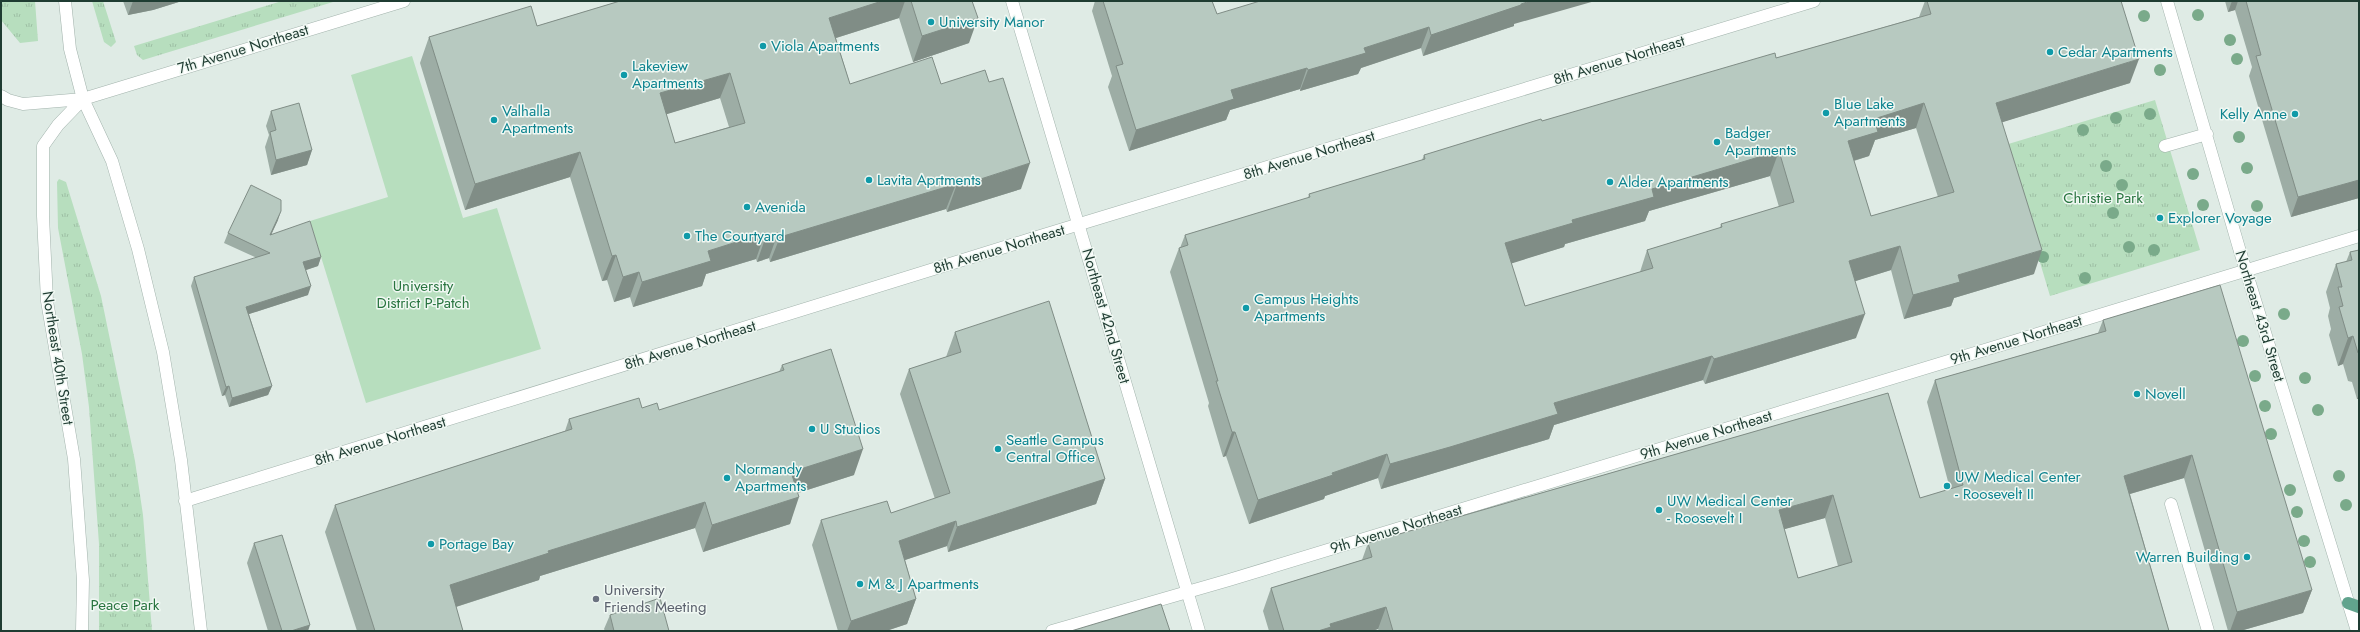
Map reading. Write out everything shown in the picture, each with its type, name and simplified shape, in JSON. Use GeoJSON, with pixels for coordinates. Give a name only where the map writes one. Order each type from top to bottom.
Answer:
{"type":"FeatureCollection","features":[{"type":"Feature","properties":{"kind":"street"},"geometry":{"type":"LineString","coordinates":[[66,1],[70,49],[83,99],[112,161],[138,250],[162,352],[185,501],[201,631]]}},
{"type":"Feature","properties":{"kind":"street","name":"7th Avenue Northeast"},"geometry":{"type":"LineString","coordinates":[[83,99],[404,1]]}},
{"type":"Feature","properties":{"kind":"street","name":"Northeast 42nd Street"},"geometry":{"type":"LineString","coordinates":[[1012,1],[1080,224],[1199,631]]}},
{"type":"Feature","properties":{"kind":"street","name":"8th Avenue Northeast"},"geometry":{"type":"LineString","coordinates":[[185,501],[1080,224],[1814,1]]}},
{"type":"Feature","properties":{"kind":"street","name":"Northeast 43rd Street"},"geometry":{"type":"LineString","coordinates":[[2167,1],[2246,271],[2354,605],[2357,631]]}},
{"type":"Feature","properties":{"kind":"street"},"geometry":{"type":"LineString","coordinates":[[1,96],[8,100],[23,104],[83,99]]}},
{"type":"Feature","properties":{"kind":"street","name":"Northeast 40th Street"},"geometry":{"type":"LineString","coordinates":[[82,631],[83,580],[74,458],[47,301],[43,216],[43,146],[58,124],[83,99]]}},
{"type":"Feature","properties":{"kind":"street"},"geometry":{"type":"LineString","coordinates":[[2166,146],[2207,134]]}},
{"type":"Feature","properties":{"kind":"street","name":"9th Avenue Northeast"},"geometry":{"type":"LineString","coordinates":[[1052,631],[1187,592],[2359,236]]}},
{"type":"Feature","properties":{"kind":"street"},"geometry":{"type":"LineString","coordinates":[[2171,504],[2208,631]]}},
{"type":"Feature","properties":{"kind":"green space"},"geometry":{"type":"Polygon","coordinates":[[[1,1],[35,1],[38,41],[20,43],[1,20],[1,1]]]}},
{"type":"Feature","properties":{"kind":"green space"},"geometry":{"type":"Polygon","coordinates":[[[92,1],[103,1],[116,42],[111,47],[104,42],[92,1]]]}},
{"type":"Feature","properties":{"kind":"green space"},"geometry":{"type":"Polygon","coordinates":[[[282,1],[333,2],[143,60],[137,55],[134,46],[282,1]]]}},
{"type":"Feature","properties":{"kind":"green space","name":"University District P-Patch"},"geometry":{"type":"Polygon","coordinates":[[[412,56],[463,218],[497,208],[541,349],[366,403],[310,221],[388,197],[351,75],[412,56]]]}},
{"type":"Feature","properties":{"kind":"green space","name":"Christie Park"},"geometry":{"type":"Polygon","coordinates":[[[2155,100],[2200,250],[2050,296],[2005,145],[2155,100]]]}},
{"type":"Feature","properties":{"kind":"green space","name":"Peace Park"},"geometry":{"type":"Polygon","coordinates":[[[59,179],[66,182],[101,296],[135,461],[143,515],[152,631],[99,631],[99,544],[89,407],[82,354],[58,228],[57,182],[59,179]]]}},
{"type":"Feature","properties":{"kind":"building"},"geometry":{"type":"Polygon","coordinates":[[[620,1],[882,1],[829,18],[850,84],[932,57],[941,84],[985,70],[989,82],[1003,78],[1030,163],[956,187],[956,184],[780,237],[778,233],[766,236],[765,233],[708,251],[711,261],[642,282],[639,272],[623,277],[616,255],[612,256],[580,152],[475,184],[429,37],[531,6],[537,26],[620,1]],[[730,73],[660,93],[675,143],[745,123],[730,73]]]}},
{"type":"Feature","properties":{"kind":"building"},"geometry":{"type":"Polygon","coordinates":[[[911,1],[972,1],[978,18],[922,36],[911,1]]]}},
{"type":"Feature","properties":{"kind":"building"},"geometry":{"type":"Polygon","coordinates":[[[1103,1],[1212,1],[1217,14],[1260,1],[1530,1],[1431,35],[1429,27],[1364,48],[1366,53],[1231,90],[1234,99],[1136,130],[1116,66],[1123,64],[1103,1]]]}},
{"type":"Feature","properties":{"kind":"building"},"geometry":{"type":"Polygon","coordinates":[[[1927,1],[2121,1],[2139,59],[1996,103],[2042,250],[1958,275],[1960,282],[1913,295],[1900,246],[1849,261],[1865,314],[1714,359],[1712,356],[1554,403],[1558,414],[1450,447],[1390,464],[1387,454],[1332,473],[1333,475],[1258,500],[1235,432],[1232,432],[1216,381],[1218,381],[1179,248],[1188,245],[1185,235],[1310,197],[1309,194],[1425,159],[1424,155],[1541,119],[1542,121],[1775,53],[1776,58],[1931,14],[1927,1]],[[1924,103],[1874,119],[1878,132],[1848,141],[1871,216],[1954,192],[1924,103]],[[1779,151],[1652,189],[1654,197],[1572,220],[1573,223],[1505,243],[1525,306],[1653,268],[1647,250],[1722,227],[1721,224],[1794,202],[1779,151]]]}},
{"type":"Feature","properties":{"kind":"building","name":"Kelly Anne"},"geometry":{"type":"Polygon","coordinates":[[[2246,1],[2359,1],[2359,180],[2298,197],[2256,56],[2261,55],[2246,1]]]}},
{"type":"Feature","properties":{"kind":"building"},"geometry":{"type":"Polygon","coordinates":[[[299,103],[312,150],[276,160],[270,132],[276,130],[271,111],[299,103]]]}},
{"type":"Feature","properties":{"kind":"building"},"geometry":{"type":"Polygon","coordinates":[[[251,185],[281,200],[281,211],[270,235],[310,221],[321,257],[303,262],[311,286],[246,307],[272,386],[232,398],[229,386],[226,387],[194,277],[270,253],[228,233],[251,185]]]}},
{"type":"Feature","properties":{"kind":"building"},"geometry":{"type":"Polygon","coordinates":[[[2359,250],[2358,353],[2353,336],[2348,338],[2339,307],[2343,306],[2338,287],[2342,287],[2336,264],[2352,260],[2350,252],[2359,250]]]}},
{"type":"Feature","properties":{"kind":"building"},"geometry":{"type":"Polygon","coordinates":[[[2220,285],[2312,590],[2237,612],[2192,455],[2124,476],[2169,631],[1393,631],[1386,607],[1330,624],[1331,627],[1318,631],[1284,631],[1271,588],[1372,557],[1368,543],[1888,393],[1920,498],[1963,485],[1935,380],[2106,331],[2103,320],[2220,285]],[[1833,495],[1779,510],[1798,578],[1852,562],[1833,495]]]}},
{"type":"Feature","properties":{"kind":"building","name":"Seattle Campus Central Office"},"geometry":{"type":"Polygon","coordinates":[[[1049,301],[1105,479],[957,527],[956,521],[899,541],[916,599],[851,621],[821,520],[887,501],[891,513],[950,493],[909,369],[961,352],[955,332],[1049,301]]]}},
{"type":"Feature","properties":{"kind":"building"},"geometry":{"type":"Polygon","coordinates":[[[831,349],[863,449],[791,472],[799,497],[712,525],[705,502],[548,551],[549,553],[450,585],[463,631],[375,631],[335,505],[572,429],[569,419],[639,398],[642,408],[657,403],[659,410],[784,370],[782,365],[831,349]]]}},
{"type":"Feature","properties":{"kind":"building"},"geometry":{"type":"Polygon","coordinates":[[[282,535],[310,625],[291,631],[282,631],[254,543],[282,535]]]}},
{"type":"Feature","properties":{"kind":"building"},"geometry":{"type":"Polygon","coordinates":[[[660,598],[669,631],[614,631],[610,615],[660,598]]]}},
{"type":"Feature","properties":{"kind":"building"},"geometry":{"type":"Polygon","coordinates":[[[1161,604],[1170,631],[1071,631],[1161,604]]]}},
{"type":"Feature","properties":{"kind":"place","name":"University Manor"},"geometry":{"type":"Point","coordinates":[931,22]}},
{"type":"Feature","properties":{"kind":"place","name":"Viola Apartments"},"geometry":{"type":"Point","coordinates":[763,46]}},
{"type":"Feature","properties":{"kind":"place","name":"Cedar Apartments"},"geometry":{"type":"Point","coordinates":[2050,52]}},
{"type":"Feature","properties":{"kind":"place","name":"Lakeview Apartments"},"geometry":{"type":"Point","coordinates":[624,75]}},
{"type":"Feature","properties":{"kind":"place","name":"Blue Lake Apartments"},"geometry":{"type":"Point","coordinates":[1826,113]}},
{"type":"Feature","properties":{"kind":"place","name":"Kelly Anne"},"geometry":{"type":"Point","coordinates":[2295,114]}},
{"type":"Feature","properties":{"kind":"place","name":"Valhalla Apartments"},"geometry":{"type":"Point","coordinates":[494,120]}},
{"type":"Feature","properties":{"kind":"place","name":"Badger Apartments"},"geometry":{"type":"Point","coordinates":[1717,142]}},
{"type":"Feature","properties":{"kind":"place","name":"Lavita Aprtments"},"geometry":{"type":"Point","coordinates":[869,180]}},
{"type":"Feature","properties":{"kind":"place","name":"Alder Apartments"},"geometry":{"type":"Point","coordinates":[1610,182]}},
{"type":"Feature","properties":{"kind":"place","name":"Avenida"},"geometry":{"type":"Point","coordinates":[747,207]}},
{"type":"Feature","properties":{"kind":"place","name":"Explorer Voyage"},"geometry":{"type":"Point","coordinates":[2160,218]}},
{"type":"Feature","properties":{"kind":"place","name":"The Courtyard"},"geometry":{"type":"Point","coordinates":[687,236]}},
{"type":"Feature","properties":{"kind":"place","name":"Campus Heights Apartments"},"geometry":{"type":"Point","coordinates":[1246,308]}},
{"type":"Feature","properties":{"kind":"place","name":"Novell"},"geometry":{"type":"Point","coordinates":[2137,394]}},
{"type":"Feature","properties":{"kind":"place","name":"U Studios"},"geometry":{"type":"Point","coordinates":[812,429]}},
{"type":"Feature","properties":{"kind":"place","name":"Seattle Campus Central Office"},"geometry":{"type":"Point","coordinates":[998,449]}},
{"type":"Feature","properties":{"kind":"place","name":"Normandy Apartments"},"geometry":{"type":"Point","coordinates":[727,478]}},
{"type":"Feature","properties":{"kind":"place","name":"UW Medical Center - Roosevelt II"},"geometry":{"type":"Point","coordinates":[1947,486]}},
{"type":"Feature","properties":{"kind":"place","name":"UW Medical Center - Roosevelt I"},"geometry":{"type":"Point","coordinates":[1659,510]}},
{"type":"Feature","properties":{"kind":"place","name":"Portage Bay"},"geometry":{"type":"Point","coordinates":[431,544]}},
{"type":"Feature","properties":{"kind":"place","name":"Warren Building"},"geometry":{"type":"Point","coordinates":[2247,557]}},
{"type":"Feature","properties":{"kind":"place","name":"M & J Apartments"},"geometry":{"type":"Point","coordinates":[860,584]}},
{"type":"Feature","properties":{"kind":"place","name":"University Friends Meeting"},"geometry":{"type":"Point","coordinates":[596,599]}}]}
